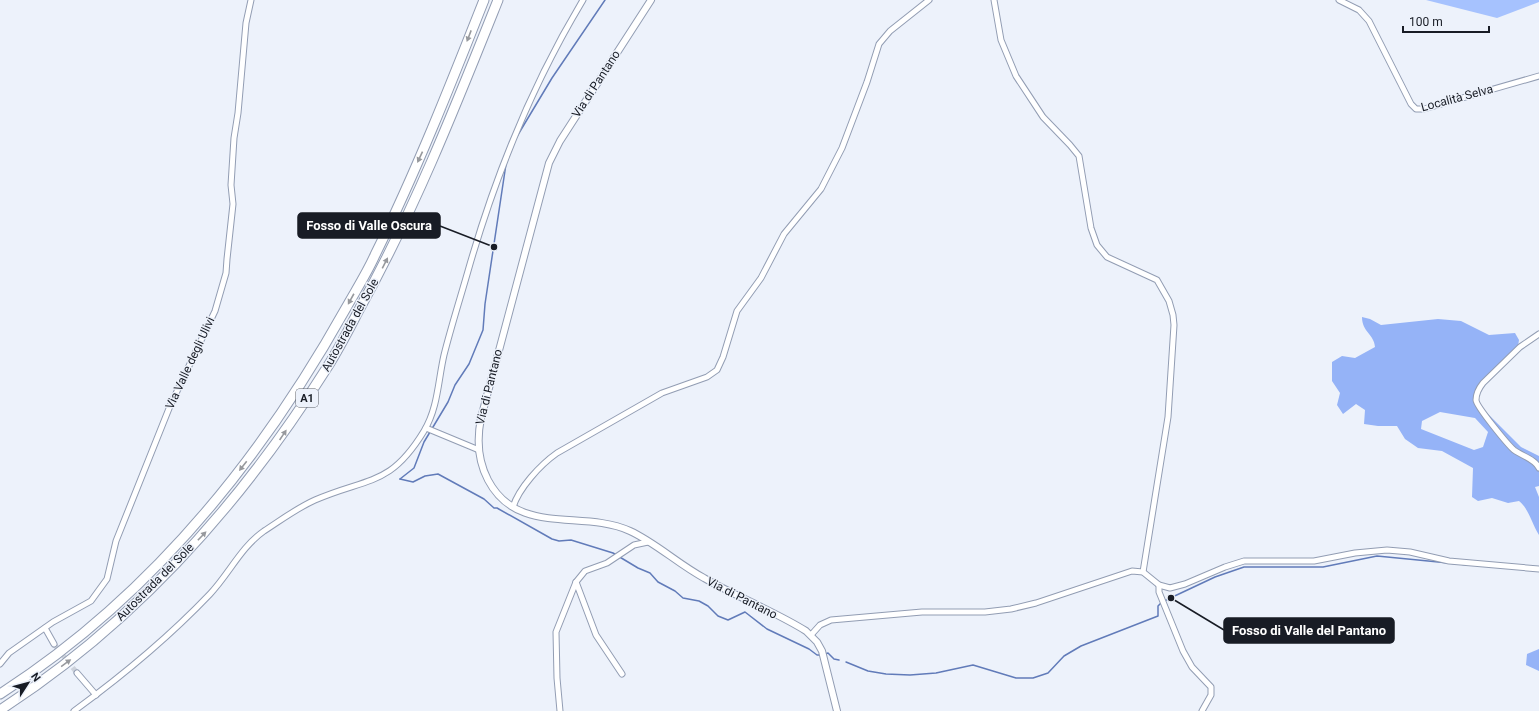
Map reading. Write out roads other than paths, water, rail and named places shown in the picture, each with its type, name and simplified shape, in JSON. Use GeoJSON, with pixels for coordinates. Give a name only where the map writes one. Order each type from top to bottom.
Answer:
{"type":"FeatureCollection","features":[{"type":"Feature","properties":{"kind":"highway","name":"Autostrada del Sole"},"geometry":{"type":"LineString","coordinates":[[0,694],[70,644],[133,589],[206,514],[259,446],[319,357],[375,256],[433,130],[484,0]]}},
{"type":"Feature","properties":{"kind":"highway","name":"Autostrada del Sole"},"geometry":{"type":"LineString","coordinates":[[0,710],[78,655],[143,597],[216,521],[268,456],[329,365],[386,261],[444,135],[498,0]]}},
{"type":"Feature","properties":{"kind":"street","name":"Via Valle degli Ulivi"},"geometry":{"type":"LineString","coordinates":[[0,664],[9,653],[58,619],[92,601],[107,578],[116,541],[170,406],[186,375],[218,303],[227,259],[233,204],[231,189],[234,138],[246,23],[251,0]]}},
{"type":"Feature","properties":{"kind":"street"},"geometry":{"type":"LineString","coordinates":[[74,711],[127,670],[206,598],[256,538],[311,502],[362,485],[387,474],[405,458],[426,428],[435,402],[444,357],[469,268],[507,151],[529,102],[583,0]]}},
{"type":"Feature","properties":{"kind":"street","name":"Via di Pantano"},"geometry":{"type":"LineString","coordinates":[[651,0],[560,140],[549,163],[481,418],[478,436],[483,469],[491,485],[500,497],[513,507],[544,518],[615,526],[629,531],[706,580],[801,628],[811,635],[822,653],[836,711]]}},
{"type":"Feature","properties":{"kind":"street"},"geometry":{"type":"LineString","coordinates":[[513,507],[520,491],[545,463],[557,453],[662,394],[707,377],[717,370],[723,357],[737,311],[761,278],[784,234],[818,192],[840,153],[853,123],[879,44],[890,31],[929,0]]}},
{"type":"Feature","properties":{"kind":"street"},"geometry":{"type":"LineString","coordinates":[[994,0],[1001,40],[1016,76],[1043,117],[1079,156],[1091,228],[1097,245],[1108,257],[1157,280],[1164,291],[1173,315],[1174,325],[1168,417],[1142,572]]}},
{"type":"Feature","properties":{"kind":"street","name":"Località Selva"},"geometry":{"type":"LineString","coordinates":[[1339,0],[1359,10],[1369,21],[1411,104],[1416,109],[1424,109],[1539,76]]}},
{"type":"Feature","properties":{"kind":"street"},"geometry":{"type":"LineString","coordinates":[[1539,334],[1520,348],[1479,389],[1476,400],[1480,410],[1494,425],[1509,445],[1534,462],[1539,468]]}},
{"type":"Feature","properties":{"kind":"street"},"geometry":{"type":"LineString","coordinates":[[426,428],[479,450]]}},
{"type":"Feature","properties":{"kind":"street"},"geometry":{"type":"LineString","coordinates":[[560,711],[557,678],[556,632],[576,582],[585,571],[607,563],[634,545],[648,542]]}},
{"type":"Feature","properties":{"kind":"street"},"geometry":{"type":"LineString","coordinates":[[811,635],[820,625],[831,620],[922,612],[984,612],[1024,606],[1129,572],[1142,572],[1159,586],[1170,588],[1244,561],[1314,562],[1375,551],[1401,551],[1449,561],[1539,569]]}},
{"type":"Feature","properties":{"kind":"street"},"geometry":{"type":"LineString","coordinates":[[576,582],[596,635],[622,674]]}},
{"type":"Feature","properties":{"kind":"street"},"geometry":{"type":"LineString","coordinates":[[1159,586],[1159,592],[1183,651],[1196,672],[1211,686],[1211,695],[1202,711]]}},
{"type":"Feature","properties":{"kind":"street"},"geometry":{"type":"LineString","coordinates":[[45,628],[47,636],[54,644]]}},
{"type":"Feature","properties":{"kind":"street"},"geometry":{"type":"LineString","coordinates":[[76,673],[96,695]]}},
{"type":"Feature","properties":{"kind":"waterway"},"geometry":{"type":"LineString","coordinates":[[516,138],[552,78],[605,0]]}},
{"type":"Feature","properties":{"kind":"waterway"},"geometry":{"type":"LineString","coordinates":[[400,479],[414,468],[424,442],[448,402],[455,385],[469,364],[483,330],[485,304],[506,164]]}},
{"type":"Feature","properties":{"kind":"waterway"},"geometry":{"type":"LineString","coordinates":[[400,479],[413,482],[425,476],[438,474],[484,499],[494,508],[497,508],[552,539],[559,541],[571,540],[613,553],[638,568],[650,573],[658,582],[675,591],[683,598],[699,601],[708,606],[718,616],[728,620],[745,612],[767,629],[809,649],[817,655],[821,655]]}},
{"type":"Feature","properties":{"kind":"waterway"},"geometry":{"type":"LineString","coordinates":[[1164,601],[1215,577],[1244,567],[1323,567],[1377,556],[1469,565]]}},
{"type":"Feature","properties":{"kind":"waterway"},"geometry":{"type":"LineString","coordinates":[[846,662],[868,671],[886,674],[910,675],[936,673],[973,665],[1016,678],[1033,678],[1048,673],[1064,656],[1081,646],[1158,616],[1158,606],[1161,603]]}},
{"type":"Feature","properties":{"kind":"waterway"},"geometry":{"type":"LineString","coordinates":[[825,654],[828,653],[834,659],[839,660]]}},
{"type":"Feature","properties":{"kind":"tunnel"},"geometry":{"type":"LineString","coordinates":[[54,644],[77,673]]}},
{"type":"Feature","properties":{"kind":"place","name":"Fosso di Valle Oscura"},"geometry":{"type":"Point","coordinates":[494,247]}},
{"type":"Feature","properties":{"kind":"place","name":"Fosso di Valle del Pantano"},"geometry":{"type":"Point","coordinates":[1171,598]}}]}
